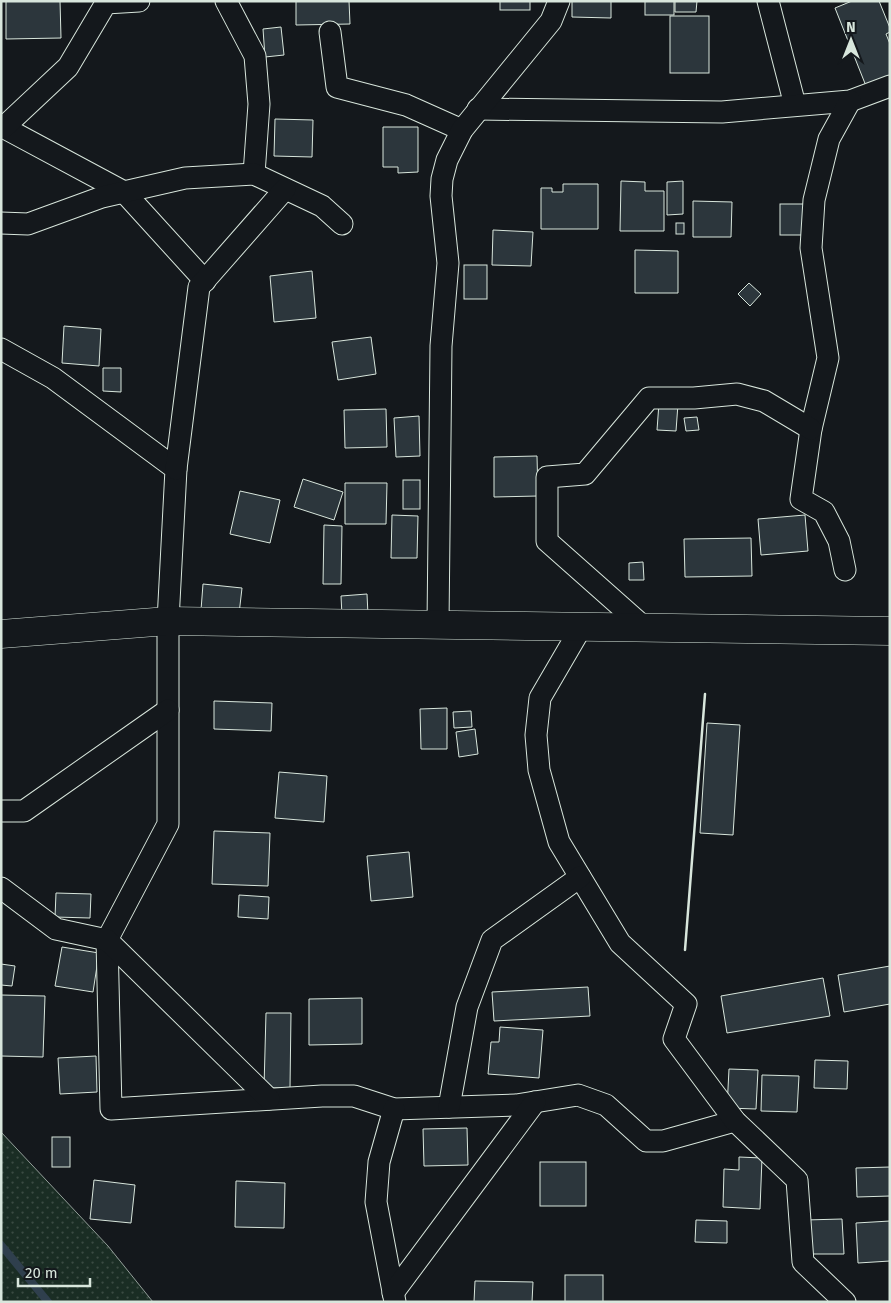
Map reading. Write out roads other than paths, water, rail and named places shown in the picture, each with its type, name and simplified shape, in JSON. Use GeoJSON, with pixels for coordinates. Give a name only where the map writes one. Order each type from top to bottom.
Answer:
{"type":"FeatureCollection","features":[{"type":"Feature","properties":{"kind":"street"},"geometry":{"type":"LineString","coordinates":[[139,1],[106,3],[68,67],[3,126],[124,192],[205,281]]}},
{"type":"Feature","properties":{"kind":"street"},"geometry":{"type":"LineString","coordinates":[[226,1],[255,56],[259,104],[254,174]]}},
{"type":"Feature","properties":{"kind":"street"},"geometry":{"type":"LineString","coordinates":[[438,625],[442,346],[448,263],[441,196],[442,179],[447,160],[462,130],[551,21],[559,1]]}},
{"type":"Feature","properties":{"kind":"street"},"geometry":{"type":"LineString","coordinates":[[768,1],[796,106]]}},
{"type":"Feature","properties":{"kind":"street"},"geometry":{"type":"LineString","coordinates":[[330,32],[337,87],[406,106],[462,130]]}},
{"type":"Feature","properties":{"kind":"street"},"geometry":{"type":"LineString","coordinates":[[478,109],[722,112],[850,101],[890,86]]}},
{"type":"Feature","properties":{"kind":"street"},"geometry":{"type":"LineString","coordinates":[[845,570],[839,542],[824,512],[801,499],[811,429],[828,358],[811,248],[814,200],[829,139],[850,101]]}},
{"type":"Feature","properties":{"kind":"street"},"geometry":{"type":"LineString","coordinates":[[1,223],[28,224],[102,197],[185,178],[254,174],[322,206],[342,224]]}},
{"type":"Feature","properties":{"kind":"street"},"geometry":{"type":"LineString","coordinates":[[285,189],[199,287],[176,469],[168,621],[168,824],[107,940],[111,1108],[322,1096],[354,1096],[394,1108],[449,1107],[516,1105],[578,1095],[606,1105],[646,1141],[663,1141],[735,1121]]}},
{"type":"Feature","properties":{"kind":"street"},"geometry":{"type":"LineString","coordinates":[[1,349],[53,378],[176,469]]}},
{"type":"Feature","properties":{"kind":"street"},"geometry":{"type":"LineString","coordinates":[[644,627],[547,542],[547,477],[585,474],[649,398],[694,398],[737,394],[764,401],[811,429]]}},
{"type":"Feature","properties":{"kind":"street"},"geometry":{"type":"LineString","coordinates":[[1,634],[168,621],[890,631]]}},
{"type":"Feature","properties":{"kind":"street"},"geometry":{"type":"LineString","coordinates":[[582,626],[540,698],[536,735],[539,770],[559,842],[620,943],[686,1004],[674,1039],[735,1121],[797,1180],[803,1262],[846,1302]]}},
{"type":"Feature","properties":{"kind":"street"},"geometry":{"type":"LineString","coordinates":[[1,811],[24,811],[168,710]]}},
{"type":"Feature","properties":{"kind":"street"},"geometry":{"type":"LineString","coordinates":[[449,1107],[467,1007],[492,940],[580,877]]}},
{"type":"Feature","properties":{"kind":"street"},"geometry":{"type":"LineString","coordinates":[[1,888],[56,929],[107,940],[269,1099]]}},
{"type":"Feature","properties":{"kind":"street"},"geometry":{"type":"LineString","coordinates":[[394,1298],[535,1102]]}},
{"type":"Feature","properties":{"kind":"street"},"geometry":{"type":"LineString","coordinates":[[394,1108],[379,1162],[376,1202],[394,1298]]}},
{"type":"Feature","properties":{"kind":"waterway"},"geometry":{"type":"LineString","coordinates":[[1,1245],[48,1302]]}}]}
